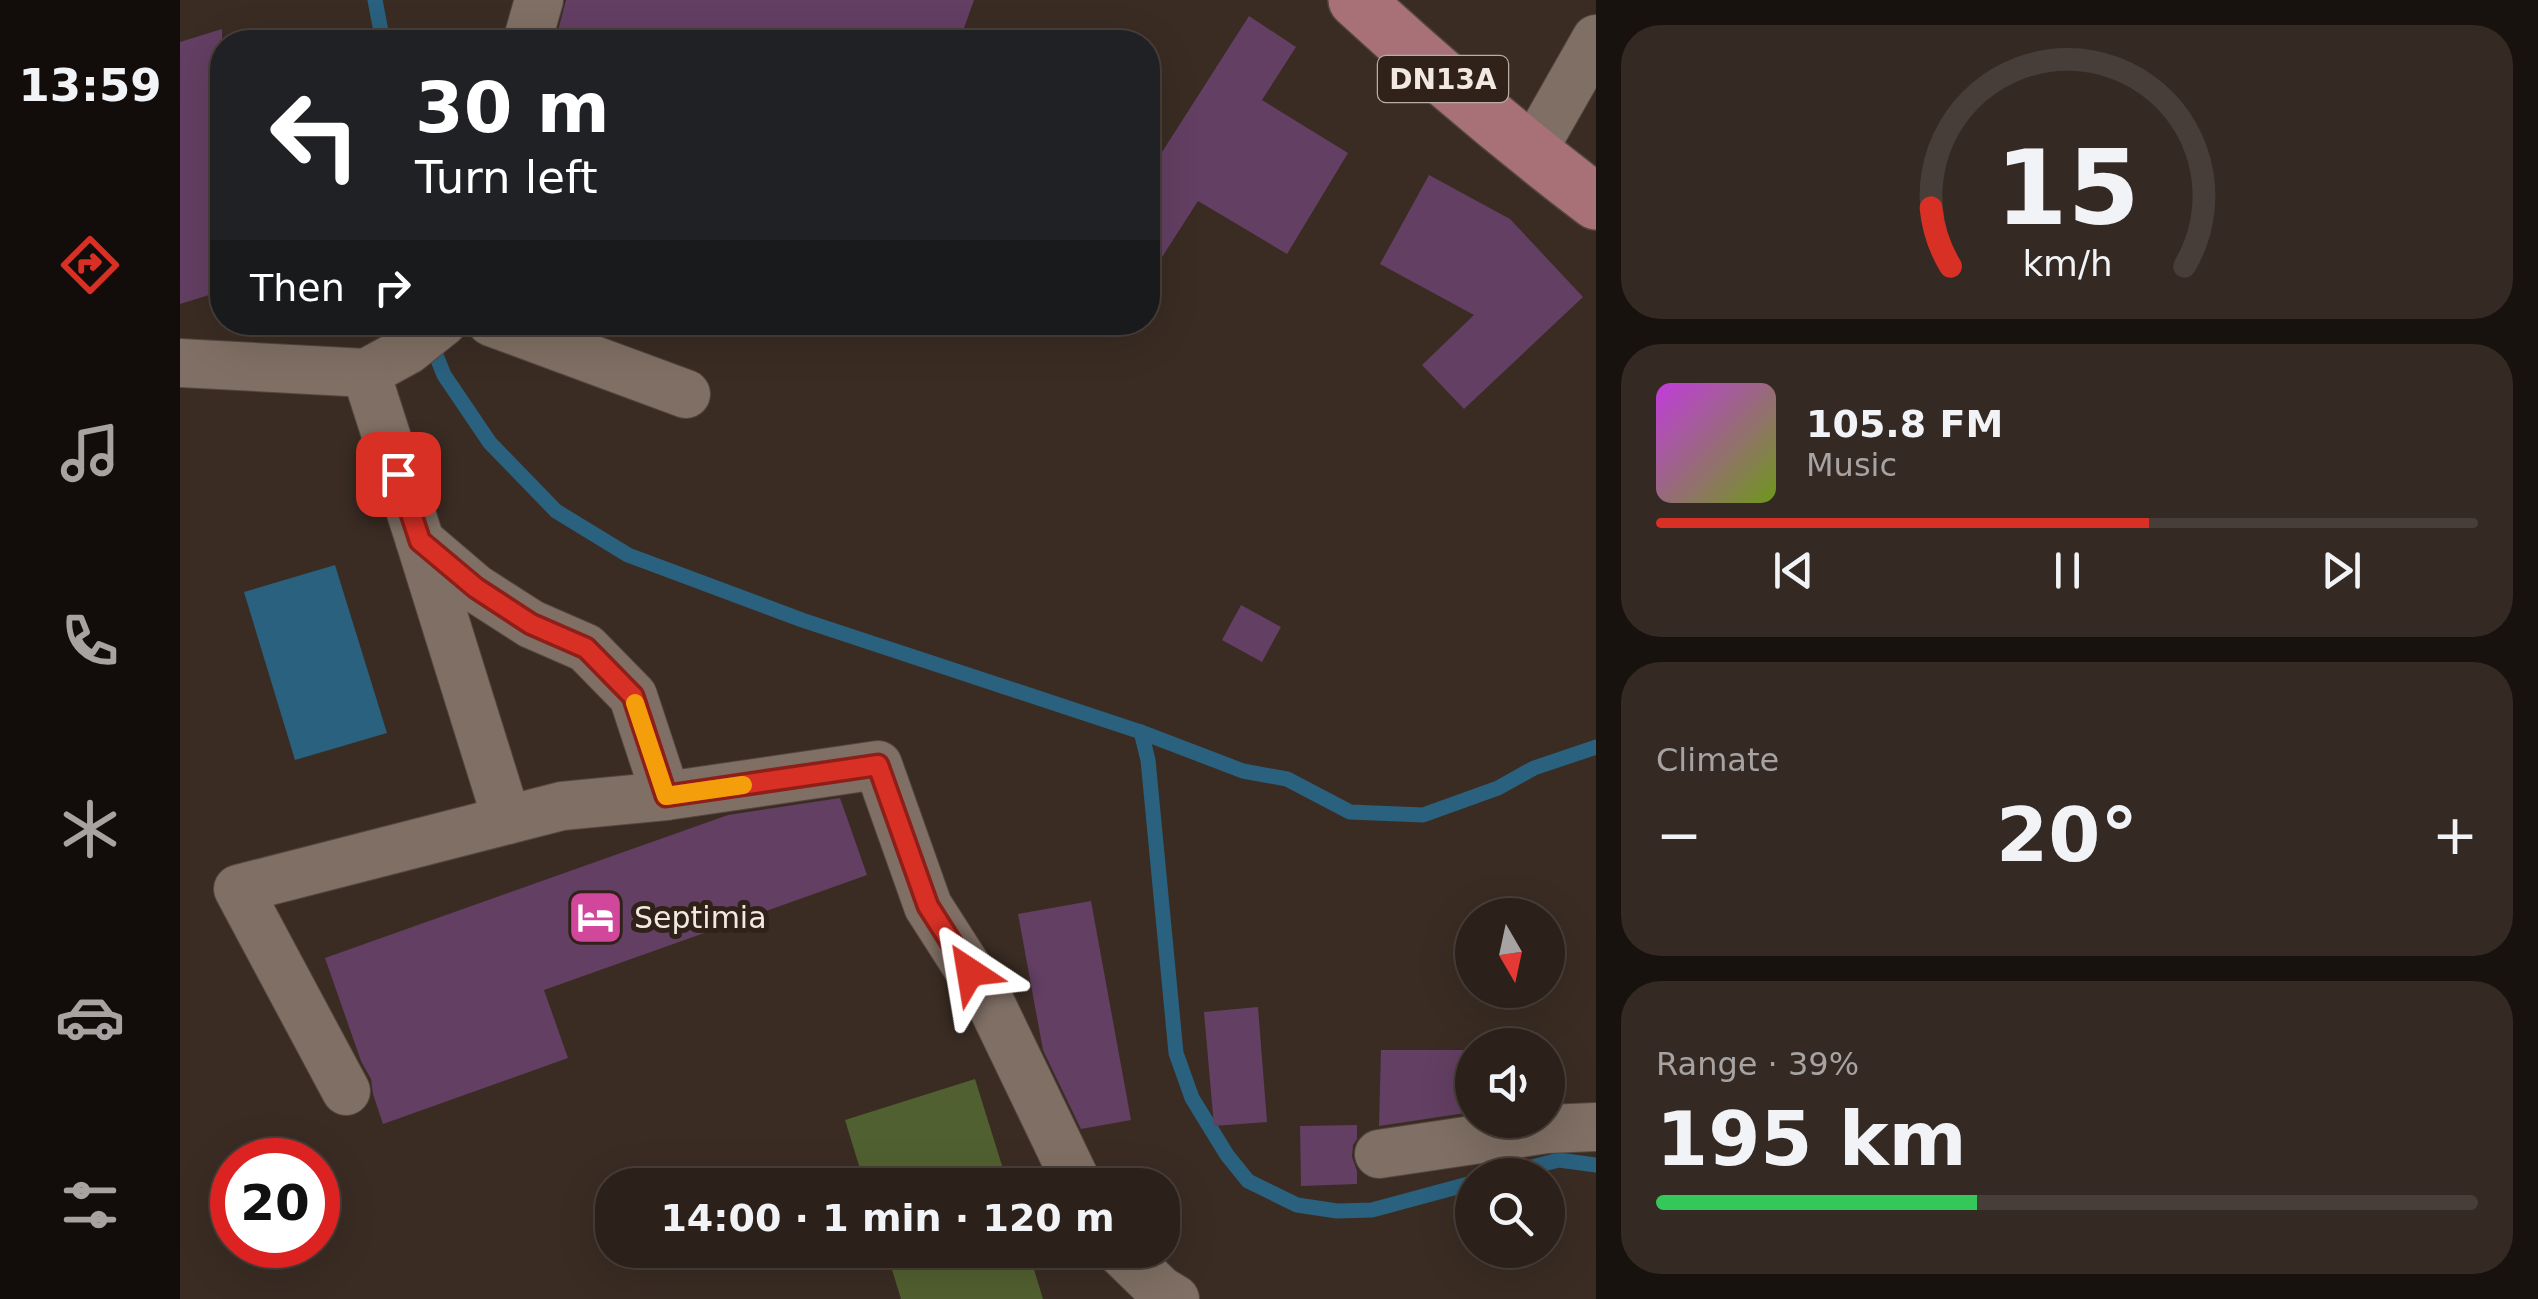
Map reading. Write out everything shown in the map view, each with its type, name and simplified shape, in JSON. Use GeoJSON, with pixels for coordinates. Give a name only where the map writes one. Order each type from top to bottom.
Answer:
{"type":"FeatureCollection","features":[{"type":"Feature","properties":{"kind":"main road","name":"DN13A"},"geometry":{"type":"LineString","coordinates":[[1356,0],[1422,62],[1596,202]]}},
{"type":"Feature","properties":{"kind":"street"},"geometry":{"type":"LineString","coordinates":[[531,30],[539,0]]}},
{"type":"Feature","properties":{"kind":"street"},"geometry":{"type":"LineString","coordinates":[[1534,155],[1540,136],[1596,40]]}},
{"type":"Feature","properties":{"kind":"street"},"geometry":{"type":"LineString","coordinates":[[525,335],[686,394]]}},
{"type":"Feature","properties":{"kind":"street"},"geometry":{"type":"LineString","coordinates":[[180,363],[366,373],[426,336]]}},
{"type":"Feature","properties":{"kind":"street"},"geometry":{"type":"LineString","coordinates":[[366,373],[506,820]]}},
{"type":"Feature","properties":{"kind":"street"},"geometry":{"type":"LineString","coordinates":[[420,541],[476,588],[531,624],[586,648],[633,696],[666,796]]}},
{"type":"Feature","properties":{"kind":"street"},"geometry":{"type":"LineString","coordinates":[[346,1091],[238,889],[562,806],[666,796],[878,765],[928,906],[992,1006],[1070,1168]]}},
{"type":"Feature","properties":{"kind":"street"},"geometry":{"type":"LineString","coordinates":[[1379,1154],[1547,1129],[1596,1126]]}},
{"type":"Feature","properties":{"kind":"street"},"geometry":{"type":"LineString","coordinates":[[1138,1268],[1175,1299]]}},
{"type":"Feature","properties":{"kind":"green space"},"geometry":{"type":"Polygon","coordinates":[[[975,1079],[1003,1168],[860,1168],[845,1120],[975,1079]]]}},
{"type":"Feature","properties":{"kind":"green space"},"geometry":{"type":"Polygon","coordinates":[[[892,1268],[1034,1268],[1043,1299],[901,1299],[892,1268]]]}},
{"type":"Feature","properties":{"kind":"water"},"geometry":{"type":"Polygon","coordinates":[[[335,565],[387,733],[295,760],[244,592],[335,565]]]}},
{"type":"Feature","properties":{"kind":"building"},"geometry":{"type":"Polygon","coordinates":[[[566,0],[974,0],[963,30],[558,30],[566,0]]]}},
{"type":"Feature","properties":{"kind":"building"},"geometry":{"type":"Polygon","coordinates":[[[1249,16],[1296,47],[1262,100],[1348,153],[1287,254],[1198,201],[1160,260],[1160,155],[1249,16]]]}},
{"type":"Feature","properties":{"kind":"building"},"geometry":{"type":"Polygon","coordinates":[[[210,33],[210,295],[180,304],[180,42],[210,33]]]}},
{"type":"Feature","properties":{"kind":"building"},"geometry":{"type":"Polygon","coordinates":[[[1429,175],[1510,219],[1583,297],[1464,409],[1422,365],[1474,315],[1380,264],[1429,175]]]}},
{"type":"Feature","properties":{"kind":"building"},"geometry":{"type":"Polygon","coordinates":[[[1241,605],[1281,627],[1262,662],[1222,640],[1241,605]]]}},
{"type":"Feature","properties":{"kind":"building","name":"Septimia"},"geometry":{"type":"Polygon","coordinates":[[[840,798],[867,875],[544,990],[568,1058],[383,1124],[371,1079],[325,958],[728,815],[840,798]]]}},
{"type":"Feature","properties":{"kind":"building"},"geometry":{"type":"Polygon","coordinates":[[[1091,901],[1131,1120],[1081,1129],[1043,1050],[1018,914],[1091,901]]]}},
{"type":"Feature","properties":{"kind":"building"},"geometry":{"type":"Polygon","coordinates":[[[1258,1007],[1267,1122],[1214,1126],[1204,1012],[1258,1007]]]}},
{"type":"Feature","properties":{"kind":"building"},"geometry":{"type":"Polygon","coordinates":[[[1381,1050],[1455,1050],[1455,1115],[1379,1126],[1381,1050]]]}},
{"type":"Feature","properties":{"kind":"building"},"geometry":{"type":"Polygon","coordinates":[[[1357,1125],[1352,1157],[1357,1184],[1301,1186],[1300,1126],[1357,1125]]]}},
{"type":"Feature","properties":{"kind":"waterway"},"geometry":{"type":"LineString","coordinates":[[375,0],[381,30]]}},
{"type":"Feature","properties":{"kind":"waterway"},"geometry":{"type":"LineString","coordinates":[[430,340],[444,375],[490,443],[556,511],[628,555],[802,620],[1141,732],[1243,771],[1287,779],[1350,812],[1423,815],[1498,788],[1534,768],[1596,747]]}},
{"type":"Feature","properties":{"kind":"waterway"},"geometry":{"type":"LineString","coordinates":[[1141,732],[1148,760],[1176,1053],[1192,1098],[1227,1155],[1248,1181],[1297,1205],[1337,1211],[1372,1210],[1455,1188]]}},
{"type":"Feature","properties":{"kind":"waterway"},"geometry":{"type":"LineString","coordinates":[[1565,1161],[1596,1165]]}},
{"type":"Feature","properties":{"kind":"slow traffic"},"geometry":{"type":"LineString","coordinates":[[635,703],[666,796],[743,785]]}},
{"type":"Feature","properties":{"kind":"place","name":"Septimia"},"geometry":{"type":"Point","coordinates":[595,917]}},
{"type":"Feature","properties":{"kind":"route"},"geometry":{"type":"LineString","coordinates":[[398,474],[420,541],[476,588],[531,624],[586,648],[633,696],[666,796],[878,765],[928,906],[970,972]]}}]}
